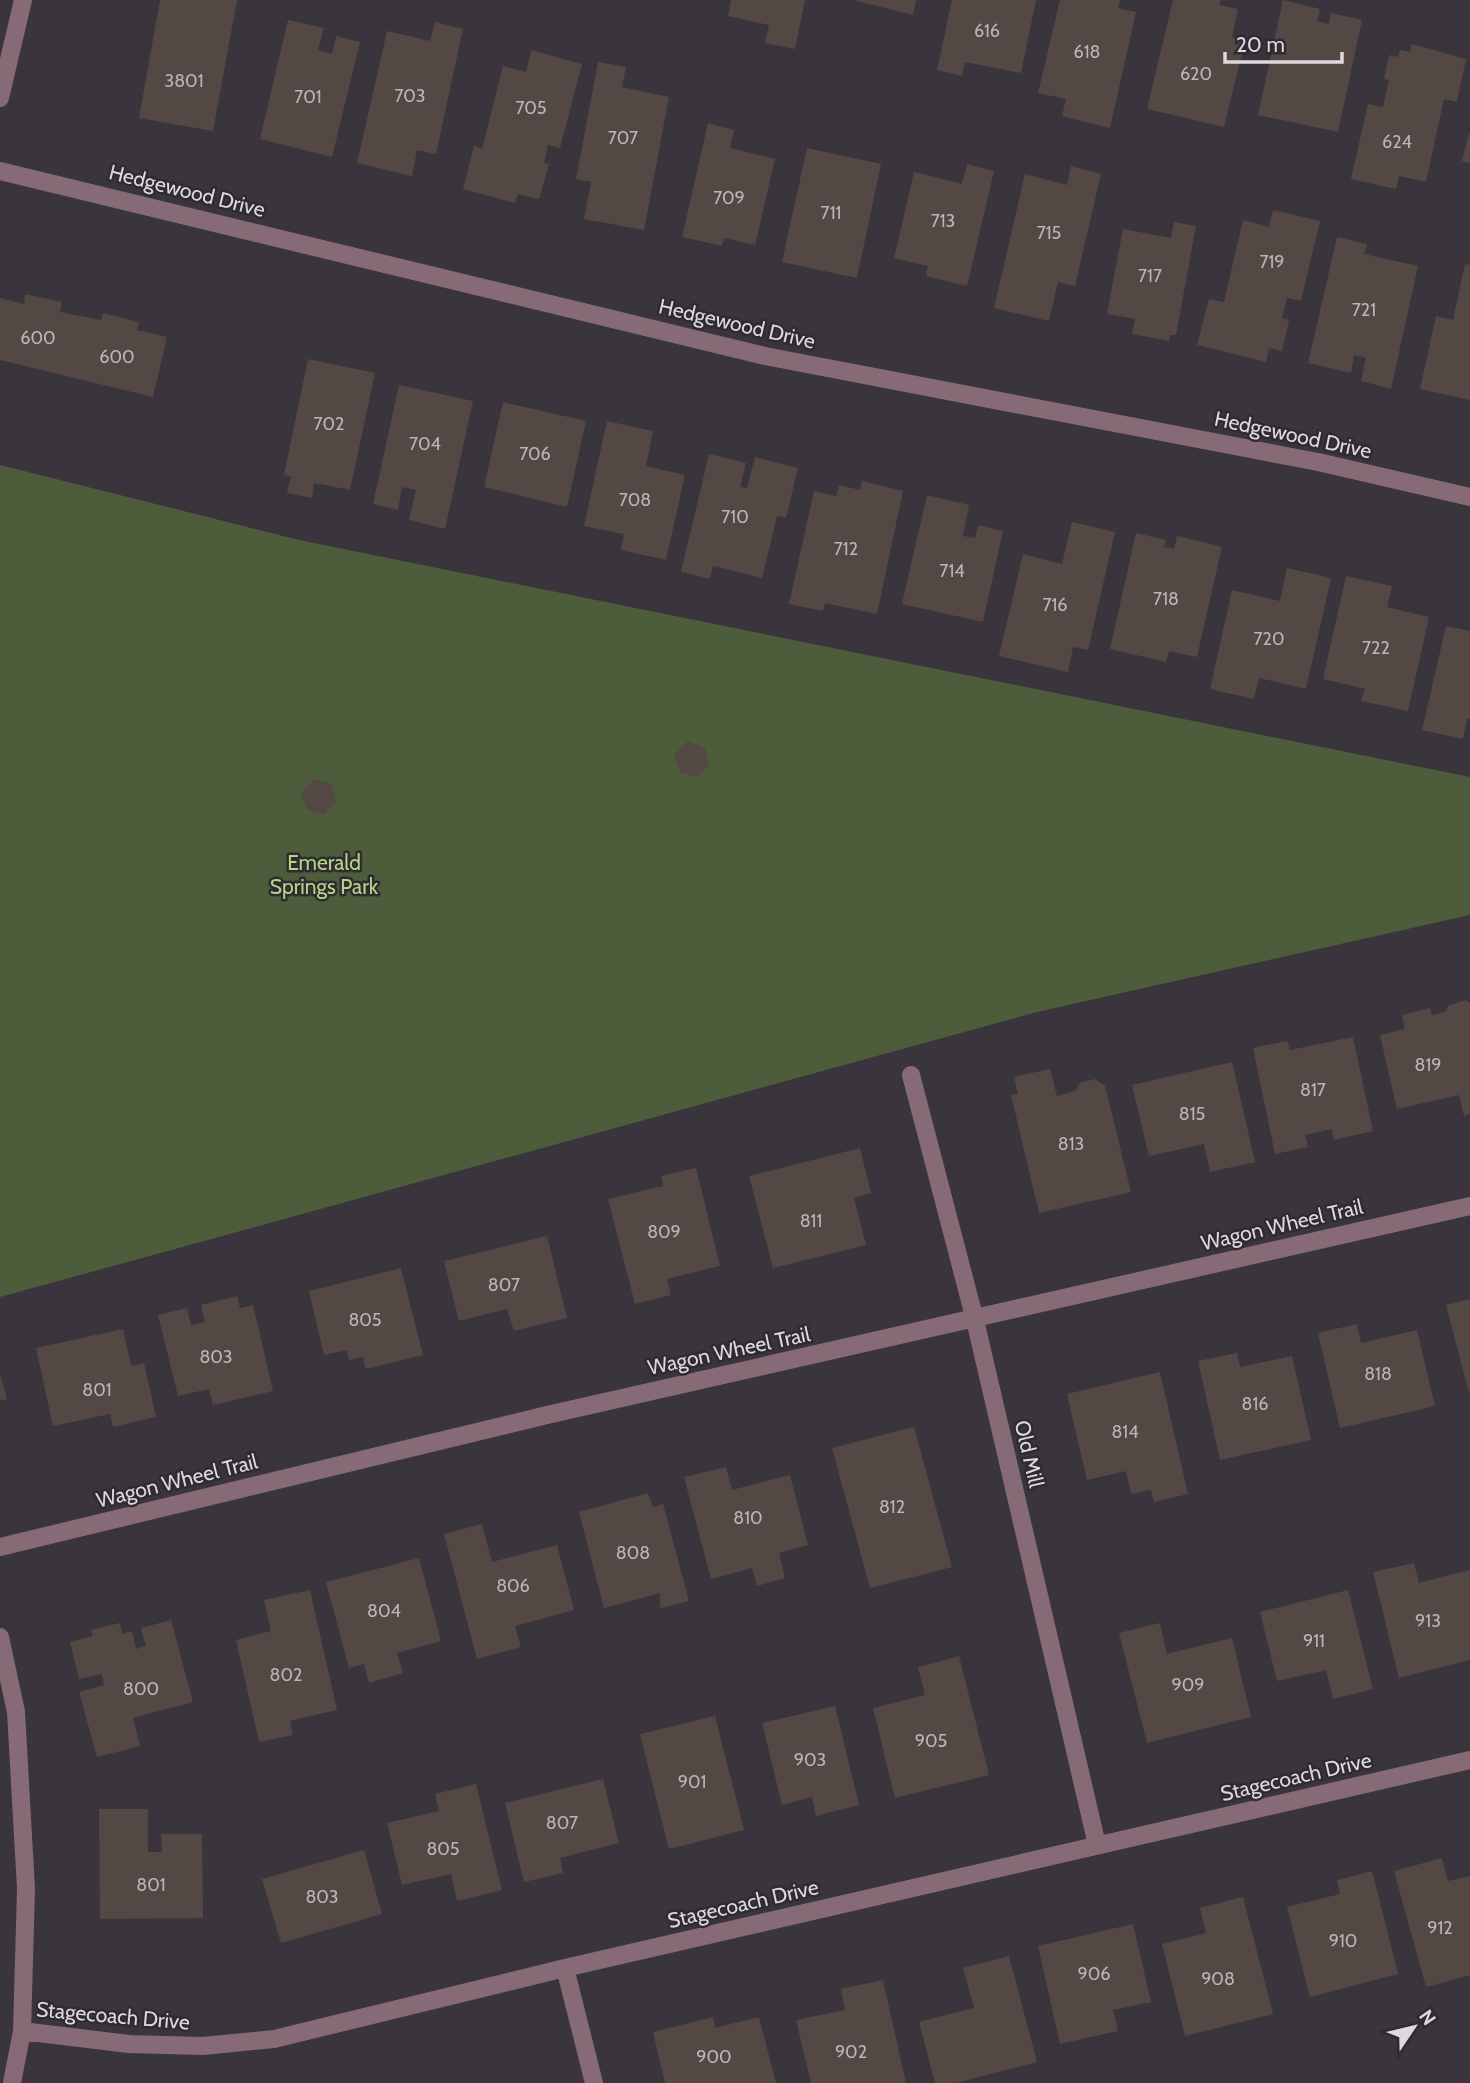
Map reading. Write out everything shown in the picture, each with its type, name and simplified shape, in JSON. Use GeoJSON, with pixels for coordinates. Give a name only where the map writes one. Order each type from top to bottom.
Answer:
{"type":"FeatureCollection","features":[{"type":"Feature","properties":{"kind":"street"},"geometry":{"type":"LineString","coordinates":[[0,98],[23,0]]}},
{"type":"Feature","properties":{"kind":"street","name":"Hedgewood Drive"},"geometry":{"type":"LineString","coordinates":[[0,171],[765,356],[1292,456],[1470,497]]}},
{"type":"Feature","properties":{"kind":"street","name":"Old Mill"},"geometry":{"type":"LineString","coordinates":[[911,1075],[975,1320],[1097,1845]]}},
{"type":"Feature","properties":{"kind":"street","name":"Wagon Wheel Trail"},"geometry":{"type":"LineString","coordinates":[[0,1547],[547,1415],[1470,1206]]}},
{"type":"Feature","properties":{"kind":"street"},"geometry":{"type":"LineString","coordinates":[[0,1637],[17,1725],[26,1889],[22,2031],[12,2083]]}},
{"type":"Feature","properties":{"kind":"street","name":"Stagecoach Drive"},"geometry":{"type":"LineString","coordinates":[[22,2031],[129,2044],[203,2046],[262,2040],[1470,1760]]}},
{"type":"Feature","properties":{"kind":"street"},"geometry":{"type":"LineString","coordinates":[[565,1968],[594,2083]]}},
{"type":"Feature","properties":{"kind":"green space","name":"Emerald Springs Park"},"geometry":{"type":"Polygon","coordinates":[[[0,465],[299,540],[1470,777],[1470,915],[1037,1012],[0,1297],[0,465]]]}},
{"type":"Feature","properties":{"kind":"building"},"geometry":{"type":"Polygon","coordinates":[[[160,0],[237,0],[213,131],[139,118],[160,0]]]}},
{"type":"Feature","properties":{"kind":"building"},"geometry":{"type":"Polygon","coordinates":[[[731,0],[805,0],[795,49],[765,43],[769,25],[728,16],[731,0]]]}},
{"type":"Feature","properties":{"kind":"building"},"geometry":{"type":"Polygon","coordinates":[[[853,0],[916,0],[913,15],[853,0]]]}},
{"type":"Feature","properties":{"kind":"building"},"geometry":{"type":"Polygon","coordinates":[[[952,0],[1036,0],[1021,73],[965,62],[962,76],[937,70],[952,0]]]}},
{"type":"Feature","properties":{"kind":"building"},"geometry":{"type":"Polygon","coordinates":[[[1060,0],[1120,0],[1118,8],[1136,12],[1110,128],[1062,116],[1066,99],[1038,93],[1060,0]]]}},
{"type":"Feature","properties":{"kind":"building"},"geometry":{"type":"Polygon","coordinates":[[[1173,0],[1221,0],[1219,5],[1238,9],[1232,37],[1245,40],[1224,127],[1147,109],[1173,0]]]}},
{"type":"Feature","properties":{"kind":"building"},"geometry":{"type":"Polygon","coordinates":[[[1283,0],[1320,9],[1317,21],[1329,24],[1331,13],[1362,20],[1338,132],[1258,115],[1283,0]]]}},
{"type":"Feature","properties":{"kind":"building"},"geometry":{"type":"Polygon","coordinates":[[[288,20],[324,28],[318,50],[332,54],[336,36],[360,42],[332,157],[260,139],[288,20]]]}},
{"type":"Feature","properties":{"kind":"building"},"geometry":{"type":"Polygon","coordinates":[[[435,22],[463,29],[436,154],[417,150],[412,176],[357,163],[387,31],[430,41],[435,22]]]}},
{"type":"Feature","properties":{"kind":"building"},"geometry":{"type":"Polygon","coordinates":[[[1411,44],[1466,59],[1457,102],[1444,99],[1426,182],[1399,176],[1396,189],[1351,179],[1368,104],[1383,107],[1389,80],[1384,79],[1389,55],[1398,57],[1400,50],[1410,52],[1411,44]]]}},
{"type":"Feature","properties":{"kind":"building"},"geometry":{"type":"Polygon","coordinates":[[[531,50],[582,64],[560,148],[548,145],[544,163],[549,164],[539,199],[518,194],[515,203],[463,189],[474,146],[482,149],[503,66],[526,72],[531,50]]]}},
{"type":"Feature","properties":{"kind":"building"},"geometry":{"type":"Polygon","coordinates":[[[598,62],[626,67],[622,87],[669,97],[644,230],[584,219],[591,182],[576,179],[598,62]]]}},
{"type":"Feature","properties":{"kind":"building"},"geometry":{"type":"Polygon","coordinates":[[[708,123],[734,130],[730,148],[775,159],[755,245],[724,238],[722,246],[682,237],[708,123]]]}},
{"type":"Feature","properties":{"kind":"building"},"geometry":{"type":"Polygon","coordinates":[[[1470,134],[1470,163],[1462,161],[1470,134]]]}},
{"type":"Feature","properties":{"kind":"building"},"geometry":{"type":"Polygon","coordinates":[[[807,148],[881,164],[857,278],[782,262],[807,148]]]}},
{"type":"Feature","properties":{"kind":"building"},"geometry":{"type":"Polygon","coordinates":[[[967,164],[994,171],[967,286],[926,276],[928,266],[894,258],[914,172],[962,184],[967,164]]]}},
{"type":"Feature","properties":{"kind":"building"},"geometry":{"type":"Polygon","coordinates":[[[1071,166],[1101,174],[1075,286],[1058,282],[1049,321],[994,308],[1025,174],[1067,185],[1071,166]]]}},
{"type":"Feature","properties":{"kind":"building"},"geometry":{"type":"Polygon","coordinates":[[[1273,210],[1320,221],[1301,301],[1287,298],[1282,318],[1289,320],[1282,351],[1269,348],[1266,362],[1197,345],[1209,299],[1224,302],[1243,220],[1269,227],[1273,210]]]}},
{"type":"Feature","properties":{"kind":"building"},"geometry":{"type":"Polygon","coordinates":[[[1174,222],[1196,226],[1176,335],[1170,335],[1169,341],[1132,334],[1135,319],[1107,314],[1123,229],[1171,238],[1174,222]]]}},
{"type":"Feature","properties":{"kind":"building"},"geometry":{"type":"Polygon","coordinates":[[[1337,237],[1367,244],[1364,254],[1418,266],[1391,389],[1361,381],[1366,358],[1354,355],[1351,373],[1308,363],[1337,237]]]}},
{"type":"Feature","properties":{"kind":"building"},"geometry":{"type":"Polygon","coordinates":[[[1465,264],[1470,265],[1470,400],[1420,389],[1436,316],[1453,320],[1465,264]]]}},
{"type":"Feature","properties":{"kind":"building"},"geometry":{"type":"Polygon","coordinates":[[[25,294],[62,302],[60,312],[101,320],[103,313],[139,322],[137,330],[167,337],[153,397],[0,360],[0,298],[24,304],[25,294]]]}},
{"type":"Feature","properties":{"kind":"building"},"geometry":{"type":"Polygon","coordinates":[[[308,359],[375,373],[350,490],[314,483],[312,498],[287,493],[291,476],[284,475],[308,359]]]}},
{"type":"Feature","properties":{"kind":"building"},"geometry":{"type":"Polygon","coordinates":[[[399,385],[473,401],[445,529],[409,520],[416,490],[402,487],[398,510],[373,504],[399,385]]]}},
{"type":"Feature","properties":{"kind":"building"},"geometry":{"type":"Polygon","coordinates":[[[503,402],[586,421],[567,507],[484,487],[503,402]]]}},
{"type":"Feature","properties":{"kind":"building"},"geometry":{"type":"Polygon","coordinates":[[[607,421],[653,431],[646,466],[685,475],[666,560],[621,550],[624,534],[584,526],[607,421]]]}},
{"type":"Feature","properties":{"kind":"building"},"geometry":{"type":"Polygon","coordinates":[[[709,454],[746,463],[740,487],[747,488],[755,457],[798,468],[786,518],[777,516],[762,578],[713,566],[710,579],[681,572],[709,454]]]}},
{"type":"Feature","properties":{"kind":"building"},"geometry":{"type":"Polygon","coordinates":[[[862,481],[903,491],[877,614],[825,603],[823,611],[789,604],[814,491],[836,496],[839,485],[860,490],[862,481]]]}},
{"type":"Feature","properties":{"kind":"building"},"geometry":{"type":"Polygon","coordinates":[[[927,495],[969,505],[963,536],[975,538],[978,525],[1003,531],[983,622],[902,604],[927,495]]]}},
{"type":"Feature","properties":{"kind":"building"},"geometry":{"type":"Polygon","coordinates":[[[1072,522],[1115,532],[1088,650],[1073,647],[1068,672],[999,656],[1023,554],[1062,564],[1072,522]]]}},
{"type":"Feature","properties":{"kind":"building"},"geometry":{"type":"Polygon","coordinates":[[[1136,533],[1166,540],[1164,547],[1174,549],[1177,536],[1222,547],[1197,657],[1169,651],[1166,662],[1110,649],[1136,533]]]}},
{"type":"Feature","properties":{"kind":"building"},"geometry":{"type":"Polygon","coordinates":[[[1287,568],[1331,578],[1306,689],[1259,678],[1254,699],[1210,689],[1232,590],[1280,601],[1287,568]]]}},
{"type":"Feature","properties":{"kind":"building"},"geometry":{"type":"Polygon","coordinates":[[[1346,576],[1392,586],[1387,607],[1429,617],[1408,711],[1361,701],[1365,689],[1323,679],[1346,576]]]}},
{"type":"Feature","properties":{"kind":"building"},"geometry":{"type":"Polygon","coordinates":[[[1446,626],[1470,631],[1470,719],[1467,719],[1463,739],[1422,730],[1446,626]]]}},
{"type":"Feature","properties":{"kind":"building"},"geometry":{"type":"Polygon","coordinates":[[[688,741],[705,748],[709,765],[696,777],[680,772],[674,755],[688,741]]]}},
{"type":"Feature","properties":{"kind":"building"},"geometry":{"type":"Polygon","coordinates":[[[314,779],[331,784],[336,802],[324,815],[307,810],[301,794],[314,779]]]}},
{"type":"Feature","properties":{"kind":"building"},"geometry":{"type":"Polygon","coordinates":[[[1466,1000],[1470,1003],[1470,1114],[1464,1116],[1459,1095],[1397,1109],[1380,1035],[1405,1029],[1402,1015],[1430,1008],[1432,1015],[1445,1012],[1448,1006],[1466,1000]]]}},
{"type":"Feature","properties":{"kind":"building"},"geometry":{"type":"Polygon","coordinates":[[[1353,1037],[1373,1131],[1334,1140],[1332,1129],[1305,1135],[1308,1147],[1275,1154],[1253,1048],[1287,1041],[1290,1050],[1353,1037]]]}},
{"type":"Feature","properties":{"kind":"building"},"geometry":{"type":"Polygon","coordinates":[[[1232,1062],[1255,1162],[1210,1172],[1204,1144],[1149,1156],[1132,1085],[1232,1062]]]}},
{"type":"Feature","properties":{"kind":"building"},"geometry":{"type":"Polygon","coordinates":[[[1050,1069],[1057,1096],[1075,1091],[1080,1083],[1095,1079],[1105,1086],[1131,1192],[1039,1213],[1011,1095],[1018,1094],[1014,1077],[1050,1069]]]}},
{"type":"Feature","properties":{"kind":"building"},"geometry":{"type":"Polygon","coordinates":[[[860,1148],[871,1193],[854,1198],[866,1245],[773,1268],[749,1176],[860,1148]]]}},
{"type":"Feature","properties":{"kind":"building"},"geometry":{"type":"Polygon","coordinates":[[[696,1168],[720,1266],[667,1279],[671,1295],[635,1304],[608,1199],[663,1186],[661,1176],[696,1168]]]}},
{"type":"Feature","properties":{"kind":"building"},"geometry":{"type":"Polygon","coordinates":[[[547,1236],[567,1318],[514,1331],[507,1309],[459,1321],[444,1261],[547,1236]]]}},
{"type":"Feature","properties":{"kind":"building"},"geometry":{"type":"Polygon","coordinates":[[[401,1268],[423,1355],[366,1369],[363,1357],[349,1360],[347,1350],[324,1355],[309,1291],[401,1268]]]}},
{"type":"Feature","properties":{"kind":"building"},"geometry":{"type":"Polygon","coordinates":[[[237,1296],[240,1308],[253,1305],[273,1391],[213,1405],[209,1389],[178,1396],[158,1315],[187,1308],[191,1325],[205,1322],[201,1305],[237,1296]]]}},
{"type":"Feature","properties":{"kind":"building"},"geometry":{"type":"Polygon","coordinates":[[[1470,1299],[1470,1393],[1469,1393],[1446,1305],[1470,1299]]]}},
{"type":"Feature","properties":{"kind":"building"},"geometry":{"type":"Polygon","coordinates":[[[1357,1324],[1361,1343],[1417,1330],[1435,1406],[1340,1428],[1318,1333],[1357,1324]]]}},
{"type":"Feature","properties":{"kind":"building"},"geometry":{"type":"Polygon","coordinates":[[[123,1329],[131,1366],[144,1363],[156,1417],[113,1427],[110,1414],[53,1426],[36,1348],[123,1329]]]}},
{"type":"Feature","properties":{"kind":"building"},"geometry":{"type":"Polygon","coordinates":[[[1237,1353],[1240,1367],[1292,1356],[1311,1440],[1220,1460],[1198,1361],[1237,1353]]]}},
{"type":"Feature","properties":{"kind":"building"},"geometry":{"type":"Polygon","coordinates":[[[1160,1372],[1188,1494],[1154,1502],[1151,1490],[1131,1494],[1126,1471],[1087,1480],[1067,1394],[1160,1372]]]}},
{"type":"Feature","properties":{"kind":"building"},"geometry":{"type":"Polygon","coordinates":[[[0,1375],[7,1399],[0,1401],[0,1375]]]}},
{"type":"Feature","properties":{"kind":"building"},"geometry":{"type":"Polygon","coordinates":[[[914,1427],[952,1567],[870,1588],[832,1448],[914,1427]]]}},
{"type":"Feature","properties":{"kind":"building"},"geometry":{"type":"Polygon","coordinates":[[[726,1467],[732,1490],[790,1475],[808,1545],[779,1553],[785,1578],[757,1586],[752,1568],[711,1579],[684,1477],[726,1467]]]}},
{"type":"Feature","properties":{"kind":"building"},"geometry":{"type":"Polygon","coordinates":[[[648,1493],[653,1507],[663,1504],[689,1601],[660,1608],[660,1593],[604,1608],[579,1512],[648,1493]]]}},
{"type":"Feature","properties":{"kind":"building"},"geometry":{"type":"Polygon","coordinates":[[[482,1524],[492,1562],[557,1545],[574,1610],[515,1626],[521,1647],[477,1659],[444,1534],[482,1524]]]}},
{"type":"Feature","properties":{"kind":"building"},"geometry":{"type":"Polygon","coordinates":[[[419,1558],[441,1641],[397,1653],[403,1673],[369,1683],[364,1664],[349,1668],[326,1582],[419,1558]]]}},
{"type":"Feature","properties":{"kind":"building"},"geometry":{"type":"Polygon","coordinates":[[[1414,1563],[1419,1583],[1470,1570],[1470,1660],[1399,1678],[1373,1572],[1414,1563]]]}},
{"type":"Feature","properties":{"kind":"building"},"geometry":{"type":"Polygon","coordinates":[[[310,1590],[337,1710],[290,1721],[293,1735],[259,1742],[236,1640],[271,1631],[264,1600],[310,1590]]]}},
{"type":"Feature","properties":{"kind":"building"},"geometry":{"type":"Polygon","coordinates":[[[1348,1590],[1373,1689],[1333,1699],[1326,1670],[1277,1681],[1260,1612],[1348,1590]]]}},
{"type":"Feature","properties":{"kind":"building"},"geometry":{"type":"Polygon","coordinates":[[[171,1620],[193,1702],[133,1718],[140,1746],[97,1757],[79,1692],[104,1685],[102,1674],[79,1679],[70,1642],[93,1636],[91,1630],[120,1623],[122,1634],[132,1631],[136,1649],[146,1646],[141,1628],[171,1620]]]}},
{"type":"Feature","properties":{"kind":"building"},"geometry":{"type":"Polygon","coordinates":[[[1160,1623],[1167,1654],[1232,1638],[1251,1717],[1147,1743],[1119,1633],[1160,1623]]]}},
{"type":"Feature","properties":{"kind":"building"},"geometry":{"type":"Polygon","coordinates":[[[959,1656],[989,1775],[895,1798],[873,1708],[925,1695],[918,1667],[959,1656]]]}},
{"type":"Feature","properties":{"kind":"building"},"geometry":{"type":"Polygon","coordinates":[[[835,1706],[859,1805],[816,1816],[812,1797],[782,1805],[762,1723],[835,1706]]]}},
{"type":"Feature","properties":{"kind":"building"},"geometry":{"type":"Polygon","coordinates":[[[715,1716],[744,1830],[669,1849],[640,1734],[715,1716]]]}},
{"type":"Feature","properties":{"kind":"building"},"geometry":{"type":"Polygon","coordinates":[[[603,1779],[619,1843],[560,1858],[563,1873],[524,1882],[505,1803],[603,1779]]]}},
{"type":"Feature","properties":{"kind":"building"},"geometry":{"type":"Polygon","coordinates":[[[476,1784],[502,1890],[457,1901],[451,1874],[402,1885],[387,1823],[439,1811],[435,1794],[476,1784]]]}},
{"type":"Feature","properties":{"kind":"building"},"geometry":{"type":"Polygon","coordinates":[[[99,1809],[148,1809],[148,1852],[162,1852],[161,1834],[202,1834],[203,1918],[100,1919],[99,1809]]]}},
{"type":"Feature","properties":{"kind":"building"},"geometry":{"type":"Polygon","coordinates":[[[364,1850],[382,1914],[281,1943],[262,1879],[364,1850]]]}},
{"type":"Feature","properties":{"kind":"building"},"geometry":{"type":"Polygon","coordinates":[[[1442,1858],[1448,1881],[1470,1876],[1470,1975],[1426,1987],[1394,1871],[1442,1858]]]}},
{"type":"Feature","properties":{"kind":"building"},"geometry":{"type":"Polygon","coordinates":[[[1372,1871],[1398,1974],[1310,1997],[1287,1907],[1340,1894],[1337,1880],[1372,1871]]]}},
{"type":"Feature","properties":{"kind":"building"},"geometry":{"type":"Polygon","coordinates":[[[1243,1897],[1273,2014],[1185,2036],[1162,1944],[1206,1933],[1200,1908],[1243,1897]]]}},
{"type":"Feature","properties":{"kind":"building"},"geometry":{"type":"Polygon","coordinates":[[[1133,1924],[1151,2002],[1113,2010],[1118,2031],[1060,2044],[1038,1946],[1133,1924]]]}},
{"type":"Feature","properties":{"kind":"building"},"geometry":{"type":"Polygon","coordinates":[[[1009,1956],[1037,2062],[956,2083],[935,2083],[919,2022],[974,2008],[963,1968],[1009,1956]]]}},
{"type":"Feature","properties":{"kind":"building"},"geometry":{"type":"Polygon","coordinates":[[[883,1980],[906,2083],[811,2083],[796,2020],[845,2010],[841,1989],[883,1980]]]}},
{"type":"Feature","properties":{"kind":"building"},"geometry":{"type":"Polygon","coordinates":[[[713,2017],[715,2028],[759,2017],[776,2083],[665,2083],[653,2032],[713,2017]]]}}]}
